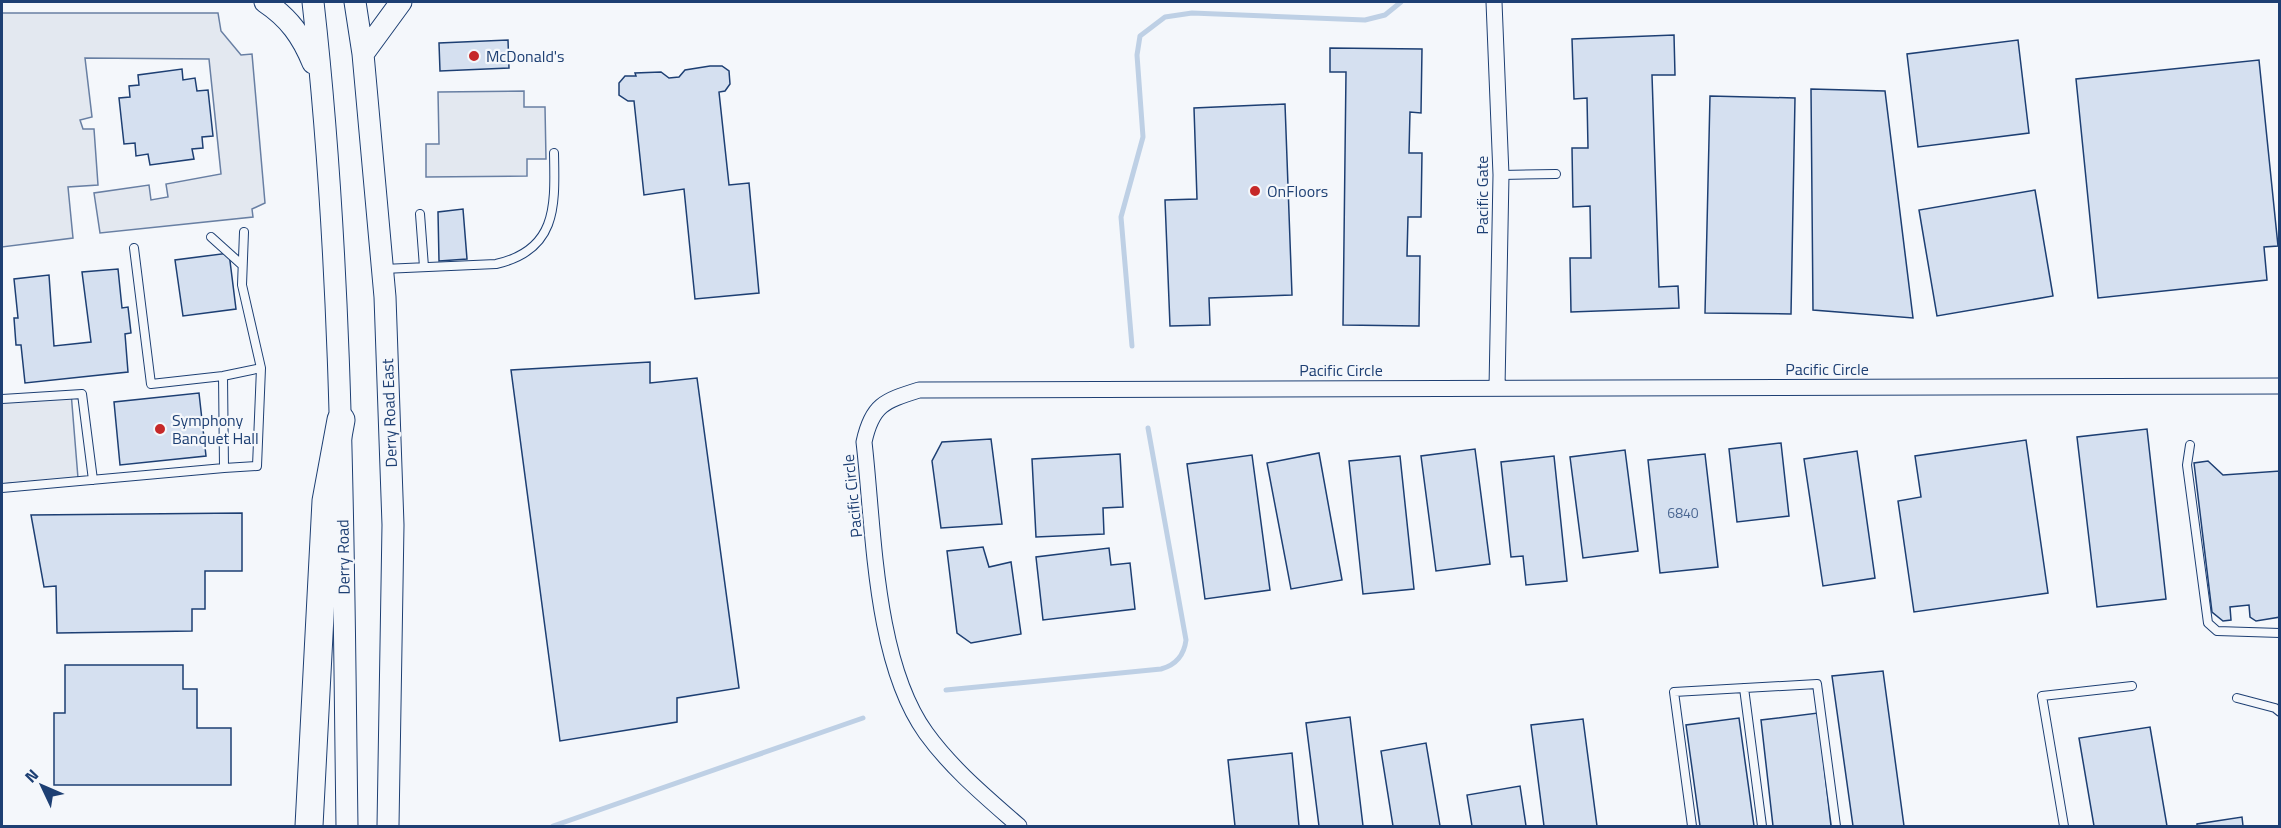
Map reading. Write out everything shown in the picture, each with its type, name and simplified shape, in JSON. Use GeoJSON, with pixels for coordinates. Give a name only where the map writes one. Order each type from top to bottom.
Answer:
{"type":"FeatureCollection","features":[{"type":"Feature","properties":{"kind":"highway"},"geometry":{"type":"LineString","coordinates":[[309,826],[326,501],[341,420]]}},
{"type":"Feature","properties":{"kind":"main road"},"geometry":{"type":"LineString","coordinates":[[265,2],[285,15],[304,42],[322,84]]}},
{"type":"Feature","properties":{"kind":"main road"},"geometry":{"type":"LineString","coordinates":[[313,2],[322,84]]}},
{"type":"Feature","properties":{"kind":"main road","name":"Derry Road East"},"geometry":{"type":"LineString","coordinates":[[355,2],[363,54],[382,269],[393,525],[388,826]]}},
{"type":"Feature","properties":{"kind":"main road"},"geometry":{"type":"LineString","coordinates":[[363,54],[401,2]]}},
{"type":"Feature","properties":{"kind":"main road","name":"Derry Road"},"geometry":{"type":"LineString","coordinates":[[322,84],[336,288],[341,420],[347,826]]}},
{"type":"Feature","properties":{"kind":"street","name":"Pacific Gate"},"geometry":{"type":"LineString","coordinates":[[1494,2],[1501,175],[1497,388]]}},
{"type":"Feature","properties":{"kind":"street","name":"Pacific Circle"},"geometry":{"type":"LineString","coordinates":[[1019,826],[958,772],[925,732],[903,689],[887,638],[864,442],[869,419],[889,399],[919,390],[2280,386]]}},
{"type":"Feature","properties":{"kind":"lane"},"geometry":{"type":"LineString","coordinates":[[382,269],[496,264],[511,260],[531,249],[547,232],[553,213],[554,153]]}},
{"type":"Feature","properties":{"kind":"lane"},"geometry":{"type":"LineString","coordinates":[[1501,175],[1556,174]]}},
{"type":"Feature","properties":{"kind":"lane"},"geometry":{"type":"LineString","coordinates":[[420,214],[424,267]]}},
{"type":"Feature","properties":{"kind":"lane"},"geometry":{"type":"LineString","coordinates":[[2,488],[257,466],[261,368],[242,285],[244,232]]}},
{"type":"Feature","properties":{"kind":"lane"},"geometry":{"type":"LineString","coordinates":[[211,237],[241,264]]}},
{"type":"Feature","properties":{"kind":"lane"},"geometry":{"type":"LineString","coordinates":[[134,248],[151,384],[223,376],[261,368]]}},
{"type":"Feature","properties":{"kind":"lane"},"geometry":{"type":"LineString","coordinates":[[223,376],[224,468]]}},
{"type":"Feature","properties":{"kind":"lane"},"geometry":{"type":"LineString","coordinates":[[2,399],[82,394],[93,480]]}},
{"type":"Feature","properties":{"kind":"lane"},"geometry":{"type":"LineString","coordinates":[[2190,445],[2187,465],[2208,623],[2217,631],[2280,633]]}},
{"type":"Feature","properties":{"kind":"lane"},"geometry":{"type":"LineString","coordinates":[[1692,826],[1674,692],[1817,684],[1836,826]]}},
{"type":"Feature","properties":{"kind":"lane"},"geometry":{"type":"LineString","coordinates":[[2064,826],[2042,696],[2132,686]]}},
{"type":"Feature","properties":{"kind":"lane"},"geometry":{"type":"LineString","coordinates":[[1744,688],[1762,826]]}},
{"type":"Feature","properties":{"kind":"lane"},"geometry":{"type":"LineString","coordinates":[[2237,698],[2275,708],[2280,712]]}},
{"type":"Feature","properties":{"kind":"shaded area"},"geometry":{"type":"Polygon","coordinates":[[[2,13],[218,13],[221,31],[241,55],[252,54],[265,203],[252,209],[253,217],[100,233],[94,193],[149,185],[151,200],[168,197],[166,184],[221,174],[209,59],[85,58],[92,117],[80,120],[83,129],[94,129],[98,185],[68,187],[73,238],[2,247],[2,13]]]}},
{"type":"Feature","properties":{"kind":"shaded area"},"geometry":{"type":"Polygon","coordinates":[[[524,91],[524,107],[545,107],[546,159],[527,159],[527,176],[426,177],[426,144],[439,144],[438,92],[524,91]]]}},
{"type":"Feature","properties":{"kind":"shaded area"},"geometry":{"type":"Polygon","coordinates":[[[71,392],[78,478],[2,484],[2,398],[71,392]]]}},
{"type":"Feature","properties":{"kind":"building"},"geometry":{"type":"Polygon","coordinates":[[[1674,35],[1675,75],[1652,75],[1659,287],[1678,286],[1679,308],[1571,312],[1570,258],[1591,258],[1590,206],[1573,207],[1572,148],[1588,148],[1587,98],[1574,99],[1572,39],[1674,35]]]}},
{"type":"Feature","properties":{"kind":"building","name":"McDonald's"},"geometry":{"type":"Polygon","coordinates":[[[508,40],[509,68],[440,71],[439,43],[508,40]]]}},
{"type":"Feature","properties":{"kind":"building"},"geometry":{"type":"Polygon","coordinates":[[[2018,40],[2029,133],[1918,147],[1907,54],[2018,40]]]}},
{"type":"Feature","properties":{"kind":"building"},"geometry":{"type":"Polygon","coordinates":[[[1330,48],[1422,49],[1421,113],[1410,112],[1409,153],[1422,153],[1421,217],[1408,217],[1407,256],[1420,256],[1419,326],[1343,325],[1346,72],[1330,72],[1330,48]]]}},
{"type":"Feature","properties":{"kind":"building"},"geometry":{"type":"Polygon","coordinates":[[[2259,60],[2278,246],[2264,247],[2267,280],[2098,298],[2076,79],[2259,60]]]}},
{"type":"Feature","properties":{"kind":"building"},"geometry":{"type":"Polygon","coordinates":[[[722,66],[729,71],[730,84],[725,91],[719,92],[729,185],[749,183],[759,293],[695,299],[684,189],[644,195],[634,101],[628,101],[619,95],[619,83],[625,76],[636,76],[635,73],[661,72],[669,78],[679,77],[685,70],[722,66]]]}},
{"type":"Feature","properties":{"kind":"building"},"geometry":{"type":"Polygon","coordinates":[[[182,69],[183,80],[195,78],[197,91],[208,90],[213,136],[202,137],[203,148],[192,149],[194,159],[150,165],[148,154],[136,156],[135,143],[124,144],[119,98],[130,97],[129,86],[139,85],[138,75],[182,69]]]}},
{"type":"Feature","properties":{"kind":"building"},"geometry":{"type":"Polygon","coordinates":[[[1811,89],[1885,91],[1913,318],[1813,310],[1811,89]]]}},
{"type":"Feature","properties":{"kind":"building"},"geometry":{"type":"Polygon","coordinates":[[[1710,96],[1795,98],[1791,314],[1705,313],[1710,96]]]}},
{"type":"Feature","properties":{"kind":"building"},"geometry":{"type":"Polygon","coordinates":[[[1285,104],[1292,295],[1209,298],[1210,325],[1170,326],[1165,200],[1197,199],[1194,108],[1285,104]]]}},
{"type":"Feature","properties":{"kind":"building"},"geometry":{"type":"Polygon","coordinates":[[[2035,190],[2053,296],[1937,316],[1919,210],[2035,190]]]}},
{"type":"Feature","properties":{"kind":"building"},"geometry":{"type":"Polygon","coordinates":[[[463,209],[467,259],[439,261],[438,212],[463,209]]]}},
{"type":"Feature","properties":{"kind":"building"},"geometry":{"type":"Polygon","coordinates":[[[229,253],[236,309],[183,316],[175,260],[229,253]]]}},
{"type":"Feature","properties":{"kind":"building"},"geometry":{"type":"Polygon","coordinates":[[[118,269],[122,308],[128,307],[131,333],[125,334],[128,372],[25,383],[21,345],[16,345],[14,318],[18,318],[14,279],[49,275],[54,346],[91,342],[82,272],[118,269]]]}},
{"type":"Feature","properties":{"kind":"building"},"geometry":{"type":"Polygon","coordinates":[[[650,362],[650,383],[697,378],[739,688],[677,698],[677,722],[560,741],[511,370],[650,362]]]}},
{"type":"Feature","properties":{"kind":"building","name":"Symphony Banquet Hall"},"geometry":{"type":"Polygon","coordinates":[[[199,393],[206,456],[120,465],[114,402],[199,393]]]}},
{"type":"Feature","properties":{"kind":"building"},"geometry":{"type":"Polygon","coordinates":[[[2147,429],[2166,599],[2097,607],[2077,437],[2147,429]]]}},
{"type":"Feature","properties":{"kind":"building"},"geometry":{"type":"Polygon","coordinates":[[[991,439],[1002,524],[941,528],[932,461],[942,442],[991,439]]]}},
{"type":"Feature","properties":{"kind":"building"},"geometry":{"type":"Polygon","coordinates":[[[2026,440],[2048,593],[1914,612],[1898,501],[1921,497],[1915,456],[2026,440]]]}},
{"type":"Feature","properties":{"kind":"building"},"geometry":{"type":"Polygon","coordinates":[[[1781,443],[1789,516],[1737,522],[1729,449],[1781,443]]]}},
{"type":"Feature","properties":{"kind":"building"},"geometry":{"type":"Polygon","coordinates":[[[1475,449],[1490,564],[1436,571],[1421,456],[1475,449]]]}},
{"type":"Feature","properties":{"kind":"building"},"geometry":{"type":"Polygon","coordinates":[[[1625,450],[1638,551],[1583,558],[1570,457],[1625,450]]]}},
{"type":"Feature","properties":{"kind":"building"},"geometry":{"type":"Polygon","coordinates":[[[1857,451],[1875,578],[1823,586],[1804,459],[1857,451]]]}},
{"type":"Feature","properties":{"kind":"building"},"geometry":{"type":"Polygon","coordinates":[[[1319,453],[1342,580],[1291,589],[1267,463],[1319,453]]]}},
{"type":"Feature","properties":{"kind":"building"},"geometry":{"type":"Polygon","coordinates":[[[1120,454],[1123,507],[1103,508],[1104,534],[1036,537],[1032,459],[1120,454]]]}},
{"type":"Feature","properties":{"kind":"building"},"geometry":{"type":"Polygon","coordinates":[[[1705,454],[1718,567],[1660,573],[1648,460],[1705,454]]]}},
{"type":"Feature","properties":{"kind":"building"},"geometry":{"type":"Polygon","coordinates":[[[1252,455],[1270,590],[1205,599],[1187,464],[1252,455]]]}},
{"type":"Feature","properties":{"kind":"building"},"geometry":{"type":"Polygon","coordinates":[[[1400,456],[1414,589],[1363,594],[1349,461],[1400,456]]]}},
{"type":"Feature","properties":{"kind":"building"},"geometry":{"type":"Polygon","coordinates":[[[1554,456],[1567,581],[1526,585],[1523,556],[1511,557],[1501,462],[1554,456]]]}},
{"type":"Feature","properties":{"kind":"building"},"geometry":{"type":"Polygon","coordinates":[[[2208,461],[2223,475],[2280,471],[2280,617],[2256,621],[2250,617],[2249,605],[2230,607],[2231,620],[2223,621],[2212,612],[2194,463],[2208,461]]]}},
{"type":"Feature","properties":{"kind":"building"},"geometry":{"type":"Polygon","coordinates":[[[242,513],[242,571],[205,571],[205,609],[192,609],[192,631],[57,633],[56,586],[44,587],[31,515],[242,513]]]}},
{"type":"Feature","properties":{"kind":"building"},"geometry":{"type":"Polygon","coordinates":[[[983,547],[989,567],[1011,562],[1021,634],[971,643],[957,633],[947,551],[983,547]]]}},
{"type":"Feature","properties":{"kind":"building"},"geometry":{"type":"Polygon","coordinates":[[[1109,548],[1111,565],[1130,563],[1135,609],[1043,620],[1036,557],[1109,548]]]}},
{"type":"Feature","properties":{"kind":"building"},"geometry":{"type":"Polygon","coordinates":[[[65,665],[183,665],[183,689],[197,689],[197,728],[231,728],[231,785],[54,785],[54,713],[65,713],[65,665]]]}},
{"type":"Feature","properties":{"kind":"building"},"geometry":{"type":"Polygon","coordinates":[[[1883,671],[1904,826],[1853,826],[1832,676],[1883,671]]]}},
{"type":"Feature","properties":{"kind":"building"},"geometry":{"type":"Polygon","coordinates":[[[1818,713],[1831,826],[1773,826],[1761,720],[1818,713]]]}},
{"type":"Feature","properties":{"kind":"building"},"geometry":{"type":"Polygon","coordinates":[[[1350,717],[1363,826],[1319,826],[1306,723],[1350,717]]]}},
{"type":"Feature","properties":{"kind":"building"},"geometry":{"type":"Polygon","coordinates":[[[1739,718],[1754,826],[1700,826],[1686,725],[1739,718]]]}},
{"type":"Feature","properties":{"kind":"building"},"geometry":{"type":"Polygon","coordinates":[[[1583,719],[1597,826],[1544,826],[1531,725],[1583,719]]]}},
{"type":"Feature","properties":{"kind":"building"},"geometry":{"type":"Polygon","coordinates":[[[2150,727],[2167,826],[2094,826],[2079,738],[2150,727]]]}},
{"type":"Feature","properties":{"kind":"building"},"geometry":{"type":"Polygon","coordinates":[[[1426,743],[1440,826],[1393,826],[1381,751],[1426,743]]]}},
{"type":"Feature","properties":{"kind":"building"},"geometry":{"type":"Polygon","coordinates":[[[1292,753],[1299,826],[1235,826],[1228,760],[1292,753]]]}},
{"type":"Feature","properties":{"kind":"building"},"geometry":{"type":"Polygon","coordinates":[[[1520,786],[1526,826],[1472,826],[1467,795],[1520,786]]]}},
{"type":"Feature","properties":{"kind":"building"},"geometry":{"type":"Polygon","coordinates":[[[2242,817],[2243,826],[2197,826],[2197,824],[2242,817]]]}},
{"type":"Feature","properties":{"kind":"waterway"},"geometry":{"type":"LineString","coordinates":[[1132,346],[1121,217],[1143,137],[1137,55],[1140,36],[1165,17],[1192,13],[1365,20],[1385,15],[1401,2]]}},
{"type":"Feature","properties":{"kind":"waterway"},"geometry":{"type":"LineString","coordinates":[[946,690],[1161,669],[1178,659],[1186,640],[1148,428]]}},
{"type":"Feature","properties":{"kind":"waterway"},"geometry":{"type":"LineString","coordinates":[[553,826],[863,718]]}},
{"type":"Feature","properties":{"kind":"place","name":"McDonald's"},"geometry":{"type":"Point","coordinates":[474,56]}},
{"type":"Feature","properties":{"kind":"place","name":"OnFloors"},"geometry":{"type":"Point","coordinates":[1255,191]}},
{"type":"Feature","properties":{"kind":"place","name":"Symphony Banquet Hall"},"geometry":{"type":"Point","coordinates":[160,429]}}]}
